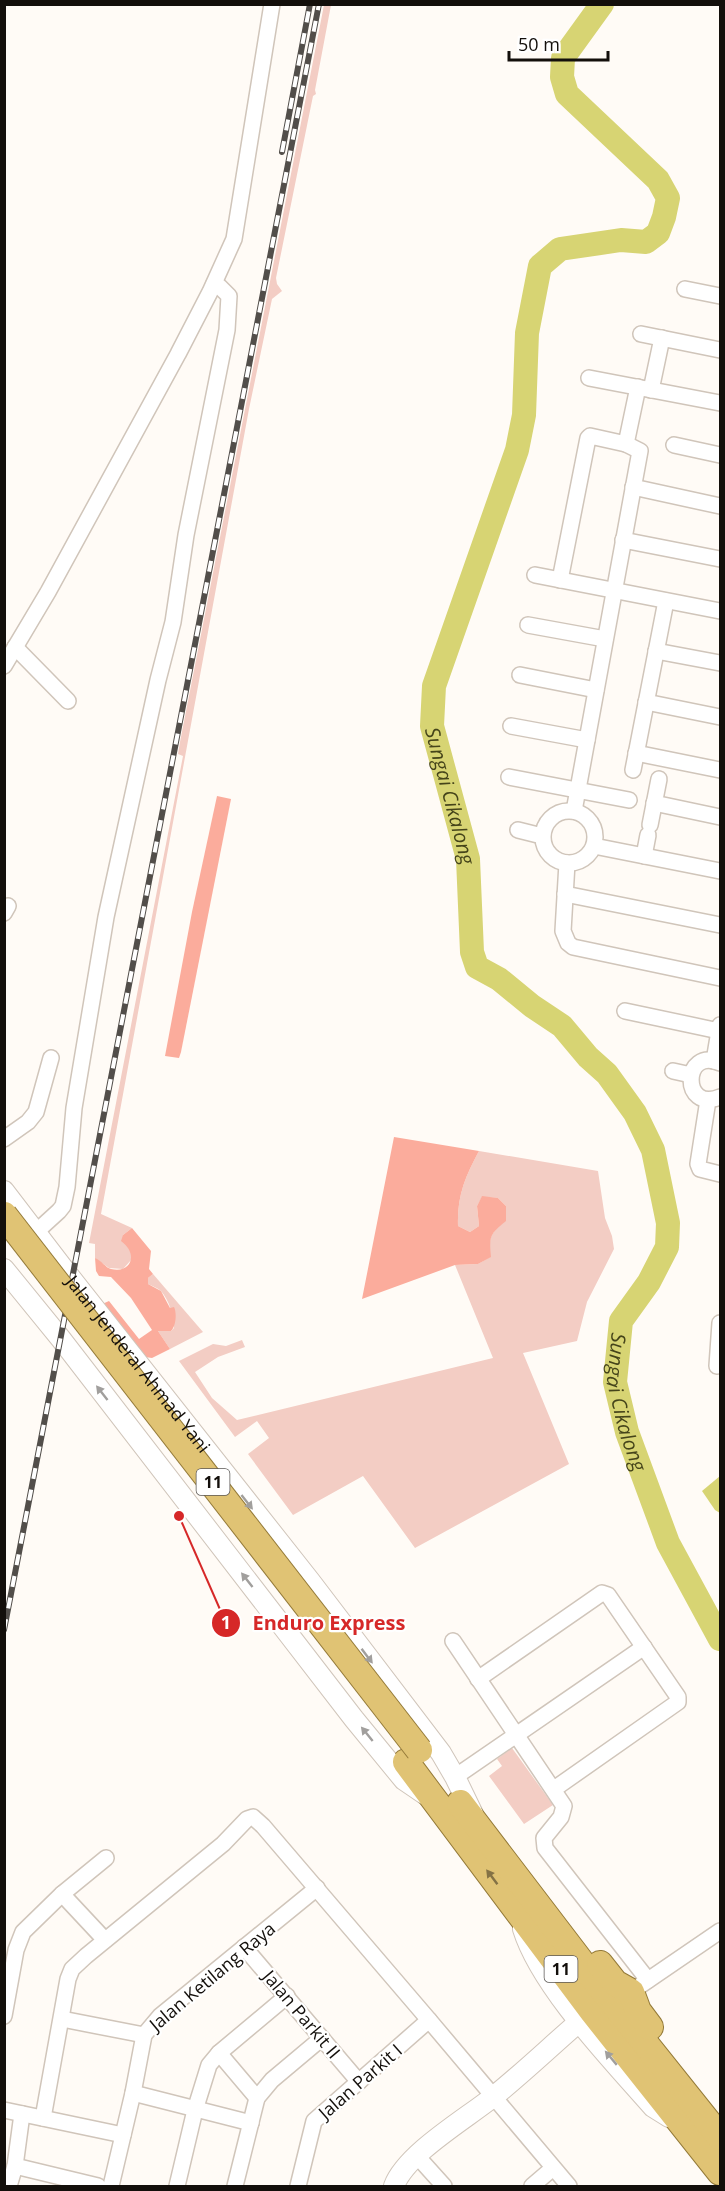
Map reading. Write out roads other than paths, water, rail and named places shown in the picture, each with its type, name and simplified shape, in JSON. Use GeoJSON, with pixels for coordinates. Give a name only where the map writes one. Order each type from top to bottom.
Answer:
{"type":"FeatureCollection","features":[{"type":"Feature","properties":{"kind":"highway","name":"Jalan Jenderal Ahmad Yani"},"geometry":{"type":"LineString","coordinates":[[4,1215],[413,1756],[438,1803],[593,2012],[689,2115],[720,2137]]}},
{"type":"Feature","properties":{"kind":"highway","name":"Jalan Jenderal Ahmad Yani"},"geometry":{"type":"LineString","coordinates":[[4,1243],[413,1756],[479,1829],[689,2115],[720,2172]]}},
{"type":"Feature","properties":{"kind":"highway"},"geometry":{"type":"LineString","coordinates":[[549,1922],[570,1929],[579,1937],[615,1983],[639,1986],[638,2011],[693,2084],[689,2115]]}},
{"type":"Feature","properties":{"kind":"street"},"geometry":{"type":"LineString","coordinates":[[4,666],[110,480],[214,284],[234,239],[272,4]]}},
{"type":"Feature","properties":{"kind":"street"},"geometry":{"type":"LineString","coordinates":[[36,1233],[63,1206],[67,1187],[74,1108],[106,917],[173,622],[186,535],[227,330],[229,296],[214,284]]}},
{"type":"Feature","properties":{"kind":"street"},"geometry":{"type":"LineString","coordinates":[[685,290],[720,296]]}},
{"type":"Feature","properties":{"kind":"street"},"geometry":{"type":"LineString","coordinates":[[641,334],[720,350]]}},
{"type":"Feature","properties":{"kind":"street"},"geometry":{"type":"LineString","coordinates":[[626,444],[662,338]]}},
{"type":"Feature","properties":{"kind":"street"},"geometry":{"type":"LineString","coordinates":[[589,378],[720,403]]}},
{"type":"Feature","properties":{"kind":"street"},"geometry":{"type":"LineString","coordinates":[[560,580],[588,438],[590,436],[626,444],[639,451],[574,811]]}},
{"type":"Feature","properties":{"kind":"street"},"geometry":{"type":"LineString","coordinates":[[674,446],[720,454]]}},
{"type":"Feature","properties":{"kind":"street"},"geometry":{"type":"LineString","coordinates":[[633,487],[720,506]]}},
{"type":"Feature","properties":{"kind":"street"},"geometry":{"type":"LineString","coordinates":[[623,540],[720,559]]}},
{"type":"Feature","properties":{"kind":"street"},"geometry":{"type":"LineString","coordinates":[[535,575],[720,611]]}},
{"type":"Feature","properties":{"kind":"street"},"geometry":{"type":"LineString","coordinates":[[633,770],[666,601]]}},
{"type":"Feature","properties":{"kind":"street"},"geometry":{"type":"LineString","coordinates":[[528,625],[605,639]]}},
{"type":"Feature","properties":{"kind":"street"},"geometry":{"type":"LineString","coordinates":[[15,647],[68,701]]}},
{"type":"Feature","properties":{"kind":"street"},"geometry":{"type":"LineString","coordinates":[[656,651],[720,663]]}},
{"type":"Feature","properties":{"kind":"street"},"geometry":{"type":"LineString","coordinates":[[520,675],[596,690]]}},
{"type":"Feature","properties":{"kind":"street"},"geometry":{"type":"LineString","coordinates":[[646,702],[720,717]]}},
{"type":"Feature","properties":{"kind":"street"},"geometry":{"type":"LineString","coordinates":[[511,726],[587,740]]}},
{"type":"Feature","properties":{"kind":"street"},"geometry":{"type":"LineString","coordinates":[[636,753],[661,769],[720,770]]}},
{"type":"Feature","properties":{"kind":"street"},"geometry":{"type":"LineString","coordinates":[[644,856],[661,769]]}},
{"type":"Feature","properties":{"kind":"street"},"geometry":{"type":"LineString","coordinates":[[509,777],[578,792],[630,800]]}},
{"type":"Feature","properties":{"kind":"street"},"geometry":{"type":"LineString","coordinates":[[654,803],[720,817]]}},
{"type":"Feature","properties":{"kind":"street"},"geometry":{"type":"LineString","coordinates":[[563,811],[574,811],[583,815],[590,822],[595,836],[594,846],[585,858],[567,863],[556,860],[548,854],[542,836],[546,823],[553,815],[563,811]]}},
{"type":"Feature","properties":{"kind":"street"},"geometry":{"type":"LineString","coordinates":[[518,830],[542,836]]}},
{"type":"Feature","properties":{"kind":"street"},"geometry":{"type":"LineString","coordinates":[[594,846],[720,871]]}},
{"type":"Feature","properties":{"kind":"street"},"geometry":{"type":"LineString","coordinates":[[567,863],[562,931],[568,943],[573,947],[720,978]]}},
{"type":"Feature","properties":{"kind":"street"},"geometry":{"type":"LineString","coordinates":[[565,894],[720,926]]}},
{"type":"Feature","properties":{"kind":"street"},"geometry":{"type":"LineString","coordinates":[[625,1011],[720,1028],[717,1062],[700,1063],[691,1075],[693,1090],[701,1098],[714,1098],[698,1164],[700,1168],[720,1174]]}},
{"type":"Feature","properties":{"kind":"street"},"geometry":{"type":"LineString","coordinates":[[4,1139],[28,1122],[36,1112],[51,1058]]}},
{"type":"Feature","properties":{"kind":"street"},"geometry":{"type":"LineString","coordinates":[[673,1071],[691,1075]]}},
{"type":"Feature","properties":{"kind":"street","name":"Jalan Jenderal Ahmad Yani"},"geometry":{"type":"LineString","coordinates":[[4,1191],[441,1754],[465,1770],[469,1803],[479,1829]]}},
{"type":"Feature","properties":{"kind":"street","name":"Jalan Jenderal Ahmad Yani"},"geometry":{"type":"LineString","coordinates":[[4,1269],[404,1780],[438,1803]]}},
{"type":"Feature","properties":{"kind":"street"},"geometry":{"type":"LineString","coordinates":[[717,1366],[720,1326]]}},
{"type":"Feature","properties":{"kind":"street"},"geometry":{"type":"LineString","coordinates":[[131,1431],[126,1423],[126,1414],[135,1400],[147,1393],[157,1394],[169,1401]]}},
{"type":"Feature","properties":{"kind":"street"},"geometry":{"type":"LineString","coordinates":[[478,1679],[602,1593],[608,1595],[644,1647],[679,1701],[554,1789]]}},
{"type":"Feature","properties":{"kind":"street"},"geometry":{"type":"LineString","coordinates":[[453,1641],[564,1806],[564,1812],[544,1838],[545,1848],[639,1986],[720,1931]]}},
{"type":"Feature","properties":{"kind":"street"},"geometry":{"type":"LineString","coordinates":[[465,1770],[644,1647]]}},
{"type":"Feature","properties":{"kind":"street"},"geometry":{"type":"LineString","coordinates":[[43,2118],[68,1979],[72,1969],[223,1844],[251,1817],[263,1826],[317,1888],[569,2187]]}},
{"type":"Feature","properties":{"kind":"street"},"geometry":{"type":"LineString","coordinates":[[4,2016],[19,1939],[23,1932],[62,1893],[106,1858]]}},
{"type":"Feature","properties":{"kind":"street","name":"Jalan Ketilang Raya"},"geometry":{"type":"LineString","coordinates":[[111,2187],[144,2035],[160,2016],[317,1888]]}},
{"type":"Feature","properties":{"kind":"street"},"geometry":{"type":"LineString","coordinates":[[62,1893],[105,1940]]}},
{"type":"Feature","properties":{"kind":"street"},"geometry":{"type":"LineString","coordinates":[[517,1911],[526,1940],[538,1962],[580,2021],[653,2107],[689,2115]]}},
{"type":"Feature","properties":{"kind":"street","name":"Jalan Parkit II"},"geometry":{"type":"LineString","coordinates":[[244,1947],[359,2082]]}},
{"type":"Feature","properties":{"kind":"street"},"geometry":{"type":"LineString","coordinates":[[177,2187],[206,2070],[219,2053],[287,1996]]}},
{"type":"Feature","properties":{"kind":"street"},"geometry":{"type":"LineString","coordinates":[[62,2019],[144,2035]]}},
{"type":"Feature","properties":{"kind":"street","name":"Jalan Parkit I"},"geometry":{"type":"LineString","coordinates":[[298,2187],[314,2121],[429,2020]]}},
{"type":"Feature","properties":{"kind":"street"},"geometry":{"type":"LineString","coordinates":[[394,2187],[399,2174],[417,2156],[494,2096],[580,2021]]}},
{"type":"Feature","properties":{"kind":"street"},"geometry":{"type":"LineString","coordinates":[[235,2187],[257,2098],[272,2080],[322,2038]]}},
{"type":"Feature","properties":{"kind":"street"},"geometry":{"type":"LineString","coordinates":[[219,2053],[257,2098]]}},
{"type":"Feature","properties":{"kind":"street"},"geometry":{"type":"LineString","coordinates":[[133,2093],[251,2123]]}},
{"type":"Feature","properties":{"kind":"street"},"geometry":{"type":"LineString","coordinates":[[4,2110],[123,2135]]}},
{"type":"Feature","properties":{"kind":"street"},"geometry":{"type":"LineString","coordinates":[[9,2187],[15,2166],[22,2114]]}},
{"type":"Feature","properties":{"kind":"street"},"geometry":{"type":"LineString","coordinates":[[417,2156],[444,2187]]}},
{"type":"Feature","properties":{"kind":"street"},"geometry":{"type":"LineString","coordinates":[[15,2166],[49,2181],[98,2187]]}},
{"type":"Feature","properties":{"kind":"street"},"geometry":{"type":"LineString","coordinates":[[532,2187],[553,2168]]}},
{"type":"Feature","properties":{"kind":"street"},"geometry":{"type":"LineString","coordinates":[[711,2187],[720,2179]]}},
{"type":"Feature","properties":{"kind":"waterway","name":"Sungai Cikalong"},"geometry":{"type":"LineString","coordinates":[[602,4],[563,58],[562,77],[567,94],[658,180],[668,198],[664,217],[658,233],[646,242],[621,240],[560,249],[540,266],[527,333],[524,415],[517,450],[434,686],[432,726],[468,859],[472,952],[477,967],[499,979],[532,1006],[562,1026],[588,1057],[607,1074],[635,1113],[653,1150],[668,1223],[667,1247],[649,1282],[621,1321],[615,1382],[627,1432],[668,1543],[720,1639]]}},
{"type":"Feature","properties":{"kind":"railway"},"geometry":{"type":"LineString","coordinates":[[282,152],[310,4]]}},
{"type":"Feature","properties":{"kind":"railway"},"geometry":{"type":"LineString","coordinates":[[4,1630],[319,4]]}},
{"type":"Feature","properties":{"kind":"place","name":"Enduro Express"},"geometry":{"type":"Point","coordinates":[179,1516]}}]}
